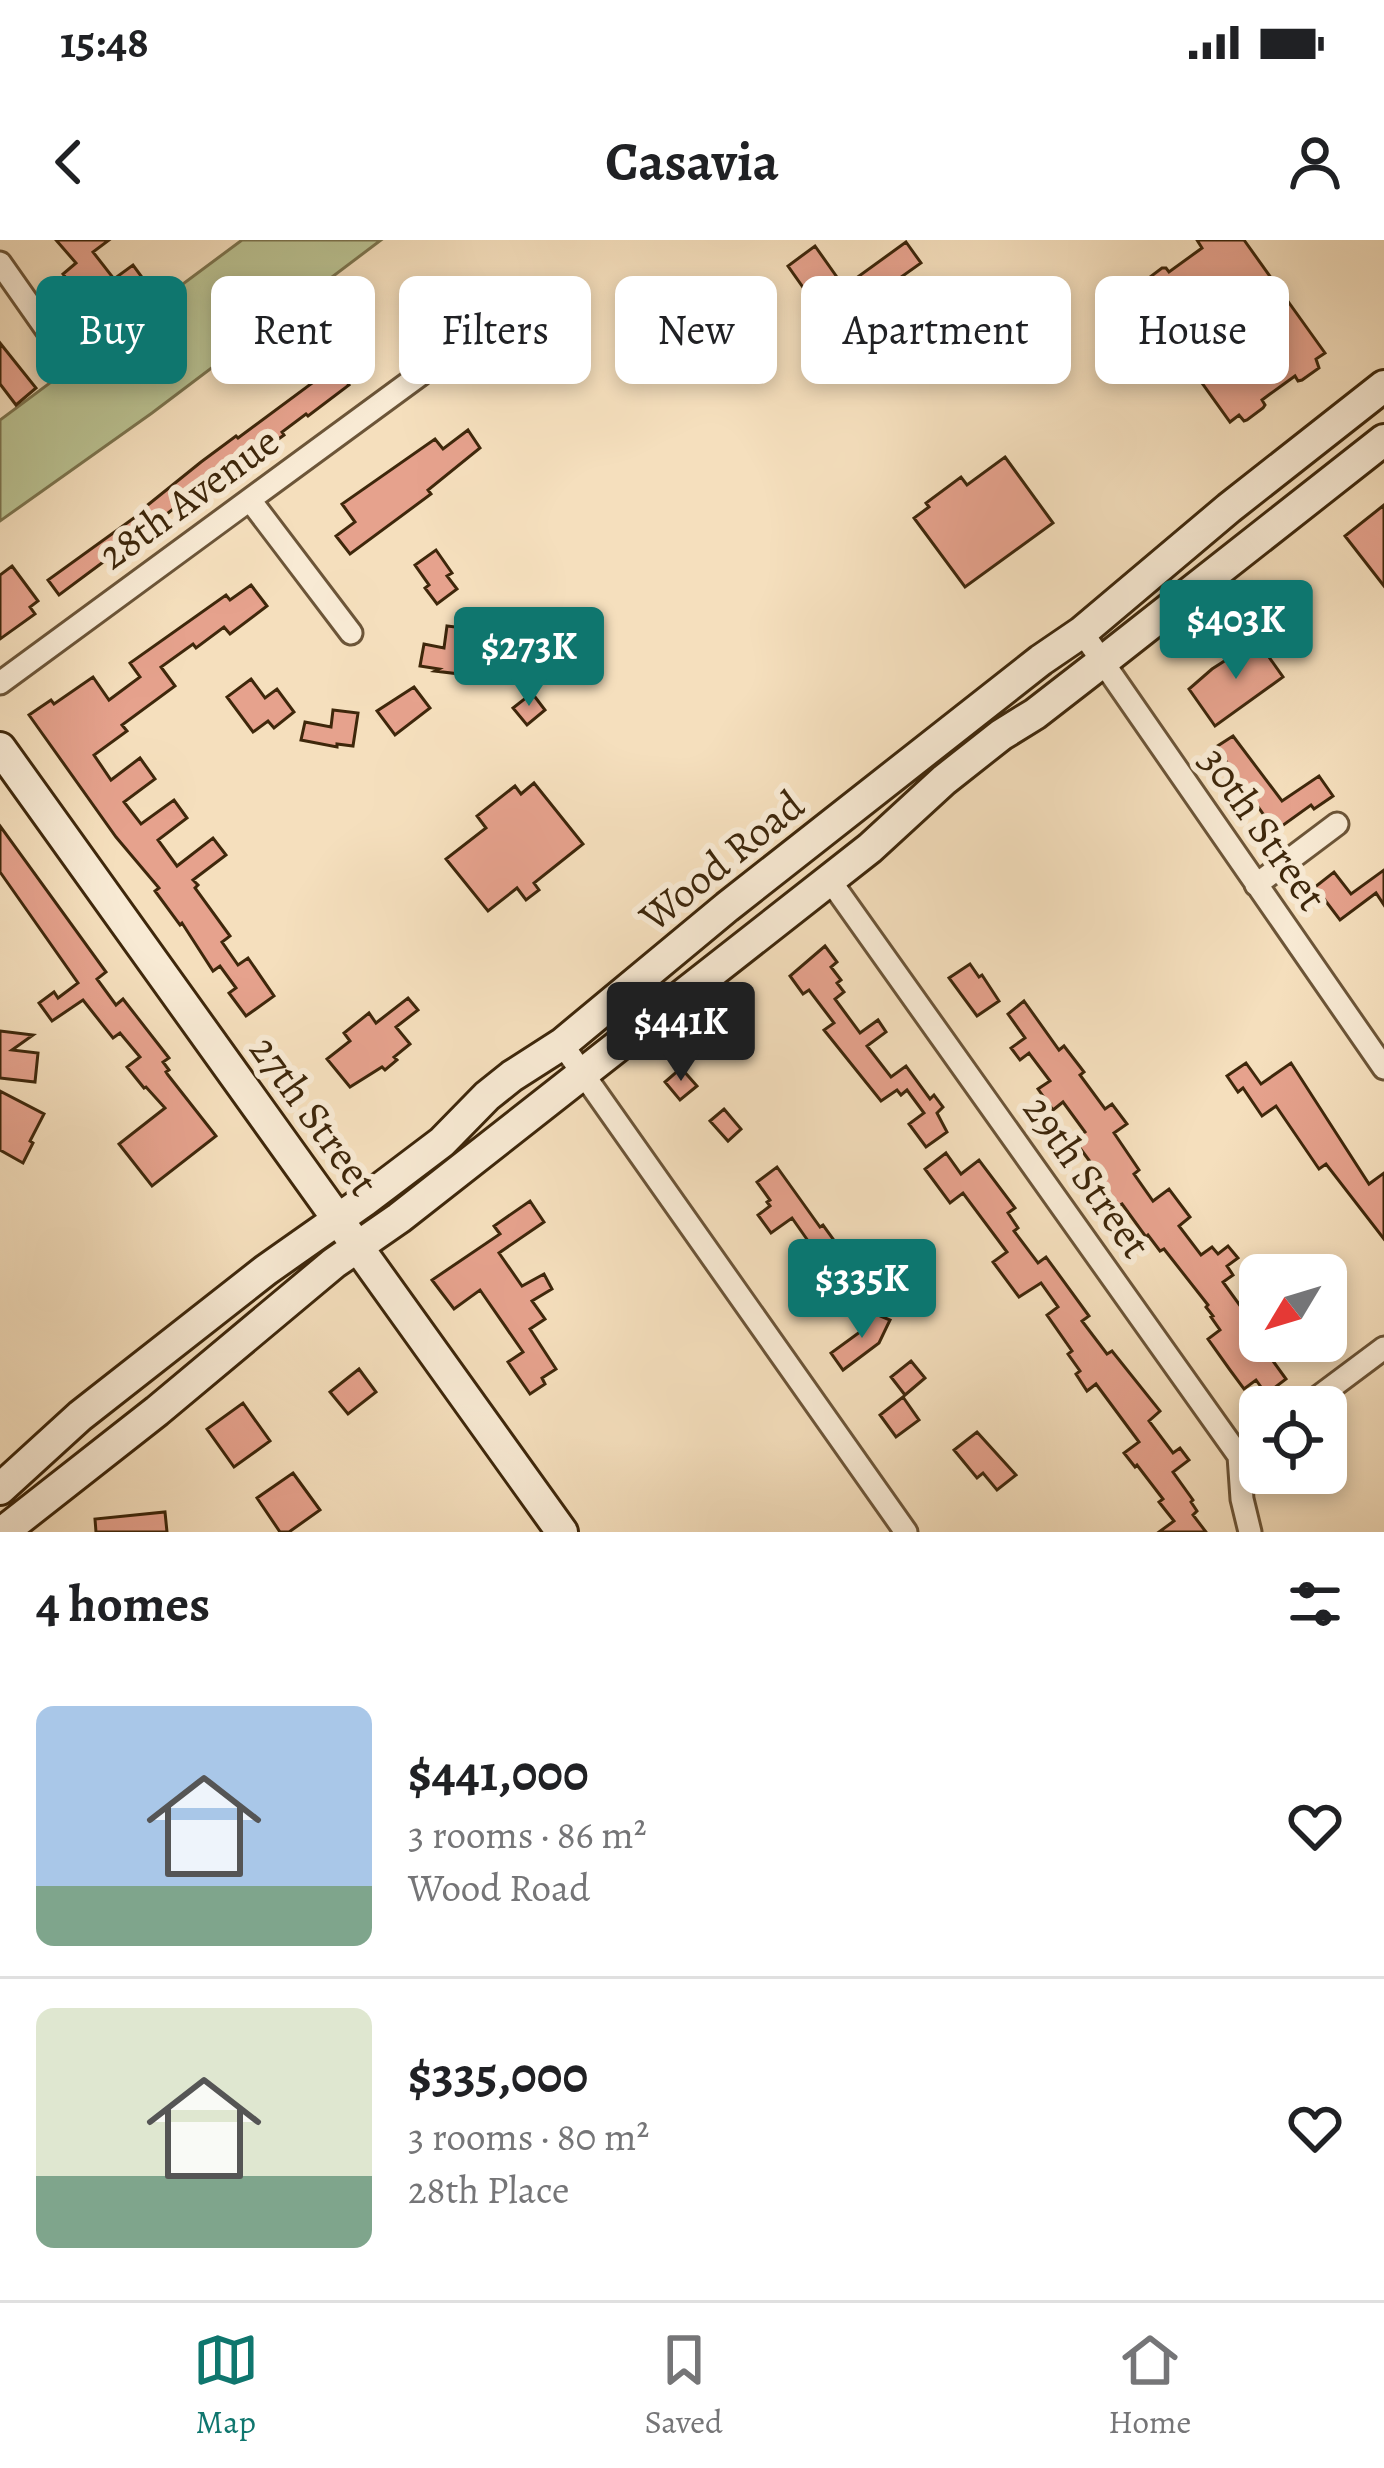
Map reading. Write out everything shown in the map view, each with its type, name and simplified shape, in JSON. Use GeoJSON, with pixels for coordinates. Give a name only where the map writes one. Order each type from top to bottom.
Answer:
{"type":"FeatureCollection","features":[{"type":"Feature","properties":{"kind":"street"},"geometry":{"type":"LineString","coordinates":[[0,263],[36,314]]}},
{"type":"Feature","properties":{"kind":"street","name":"28th Avenue"},"geometry":{"type":"LineString","coordinates":[[0,683],[407,384]]}},
{"type":"Feature","properties":{"kind":"street","name":"Wood Road"},"geometry":{"type":"LineString","coordinates":[[0,1490],[80,1416],[266,1270],[442,1142],[487,1096],[562,1044],[727,907],[1082,632],[1384,386]]}},
{"type":"Feature","properties":{"kind":"street","name":"Wood Road"},"geometry":{"type":"LineString","coordinates":[[3,1532],[157,1411],[261,1321],[870,848],[944,780],[1384,440]]}},
{"type":"Feature","properties":{"kind":"street"},"geometry":{"type":"LineString","coordinates":[[250,500],[352,633]]}},
{"type":"Feature","properties":{"kind":"street","name":"30th Street"},"geometry":{"type":"LineString","coordinates":[[1082,632],[1384,1068]]}},
{"type":"Feature","properties":{"kind":"street","name":"27th Street"},"geometry":{"type":"LineString","coordinates":[[0,748],[562,1532]]}},
{"type":"Feature","properties":{"kind":"street"},"geometry":{"type":"LineString","coordinates":[[1256,885],[1337,824]]}},
{"type":"Feature","properties":{"kind":"street","name":"29th Street"},"geometry":{"type":"LineString","coordinates":[[830,879],[1239,1456]]}},
{"type":"Feature","properties":{"kind":"street"},"geometry":{"type":"LineString","coordinates":[[562,1044],[906,1532]]}},
{"type":"Feature","properties":{"kind":"street"},"geometry":{"type":"LineString","coordinates":[[1333,1386],[1384,1348]]}},
{"type":"Feature","properties":{"kind":"street","name":"29th Street"},"geometry":{"type":"LineString","coordinates":[[1242,1494],[1250,1532]]}},
{"type":"Feature","properties":{"kind":"green space"},"geometry":{"type":"Polygon","coordinates":[[[242,240],[381,240],[333,276],[211,276],[211,368],[0,521],[0,420],[48,384],[187,384],[187,281],[242,240]]]}},
{"type":"Feature","properties":{"kind":"building"},"geometry":{"type":"Polygon","coordinates":[[[56,240],[109,240],[93,252],[112,276],[64,276],[76,263],[56,240]]]}},
{"type":"Feature","properties":{"kind":"building"},"geometry":{"type":"Polygon","coordinates":[[[1197,240],[1244,240],[1270,276],[1151,276],[1162,268],[1169,272],[1202,248],[1197,240]]]}},
{"type":"Feature","properties":{"kind":"building"},"geometry":{"type":"Polygon","coordinates":[[[906,242],[921,263],[903,276],[859,276],[906,242]]]}},
{"type":"Feature","properties":{"kind":"building"},"geometry":{"type":"Polygon","coordinates":[[[815,246],[836,276],[801,276],[801,284],[788,266],[815,246]]]}},
{"type":"Feature","properties":{"kind":"building"},"geometry":{"type":"Polygon","coordinates":[[[133,265],[141,276],[118,276],[133,265]]]}},
{"type":"Feature","properties":{"kind":"building"},"geometry":{"type":"Polygon","coordinates":[[[1289,303],[1325,353],[1316,359],[1319,368],[1302,380],[1295,376],[1289,380],[1289,303]]]}},
{"type":"Feature","properties":{"kind":"building"},"geometry":{"type":"Polygon","coordinates":[[[0,343],[36,388],[16,405],[0,384],[0,343]]]}},
{"type":"Feature","properties":{"kind":"building"},"geometry":{"type":"Polygon","coordinates":[[[311,384],[349,385],[211,487],[208,482],[137,537],[140,541],[114,554],[59,595],[48,580],[311,384]]]}},
{"type":"Feature","properties":{"kind":"building"},"geometry":{"type":"Polygon","coordinates":[[[1203,384],[1284,384],[1262,400],[1263,408],[1244,421],[1239,415],[1230,422],[1203,384]]]}},
{"type":"Feature","properties":{"kind":"building"},"geometry":{"type":"Polygon","coordinates":[[[468,430],[480,448],[428,490],[431,494],[350,554],[336,536],[355,522],[342,504],[435,439],[443,449],[468,430]]]}},
{"type":"Feature","properties":{"kind":"building"},"geometry":{"type":"Polygon","coordinates":[[[1005,457],[1053,523],[965,587],[914,518],[961,477],[967,485],[1005,457]]]}},
{"type":"Feature","properties":{"kind":"building"},"geometry":{"type":"Polygon","coordinates":[[[1384,505],[1384,586],[1345,536],[1384,505]]]}},
{"type":"Feature","properties":{"kind":"building"},"geometry":{"type":"Polygon","coordinates":[[[436,550],[457,589],[437,604],[415,565],[436,550]]]}},
{"type":"Feature","properties":{"kind":"building"},"geometry":{"type":"Polygon","coordinates":[[[12,566],[38,601],[30,607],[35,614],[0,639],[0,575],[12,566]]]}},
{"type":"Feature","properties":{"kind":"building"},"geometry":{"type":"Polygon","coordinates":[[[251,585],[267,606],[230,634],[224,627],[161,667],[175,686],[122,725],[127,731],[94,755],[111,780],[140,758],[155,779],[124,802],[141,824],[174,800],[187,818],[158,840],[177,866],[213,838],[226,855],[193,880],[230,936],[222,942],[238,965],[248,958],[274,996],[246,1016],[229,993],[236,988],[220,966],[213,971],[155,891],[159,888],[116,837],[29,715],[93,677],[109,700],[140,677],[130,663],[226,595],[230,600],[251,585]]]}},
{"type":"Feature","properties":{"kind":"building"},"geometry":{"type":"Polygon","coordinates":[[[447,626],[473,629],[468,675],[420,666],[424,644],[444,648],[447,626]]]}},
{"type":"Feature","properties":{"kind":"building"},"geometry":{"type":"Polygon","coordinates":[[[1257,640],[1283,677],[1215,726],[1189,689],[1257,640]]]}},
{"type":"Feature","properties":{"kind":"building"},"geometry":{"type":"Polygon","coordinates":[[[251,679],[265,698],[277,689],[294,712],[274,728],[268,721],[253,732],[227,697],[251,679]]]}},
{"type":"Feature","properties":{"kind":"building"},"geometry":{"type":"Polygon","coordinates":[[[414,687],[430,708],[395,735],[377,711],[414,687]]]}},
{"type":"Feature","properties":{"kind":"building"},"geometry":{"type":"Polygon","coordinates":[[[532,693],[545,710],[527,725],[513,708],[532,693]]]}},
{"type":"Feature","properties":{"kind":"building"},"geometry":{"type":"Polygon","coordinates":[[[333,710],[358,713],[353,746],[301,740],[305,722],[331,727],[333,710]]]}},
{"type":"Feature","properties":{"kind":"building"},"geometry":{"type":"Polygon","coordinates":[[[1233,736],[1282,801],[1319,776],[1333,796],[1314,809],[1311,805],[1275,831],[1216,747],[1233,736]]]}},
{"type":"Feature","properties":{"kind":"building"},"geometry":{"type":"Polygon","coordinates":[[[534,783],[583,844],[534,883],[539,890],[526,900],[517,888],[488,911],[446,859],[486,828],[477,816],[515,786],[521,794],[534,783]]]}},
{"type":"Feature","properties":{"kind":"building"},"geometry":{"type":"Polygon","coordinates":[[[0,826],[106,972],[97,979],[116,1005],[123,999],[169,1058],[163,1062],[166,1072],[216,1136],[152,1186],[119,1144],[165,1108],[127,1067],[140,1057],[120,1033],[113,1038],[83,1000],[52,1021],[39,1003],[54,992],[58,998],[78,983],[0,872],[0,826]]]}},
{"type":"Feature","properties":{"kind":"building"},"geometry":{"type":"Polygon","coordinates":[[[1384,870],[1384,905],[1376,893],[1340,920],[1315,887],[1334,872],[1351,894],[1384,870]]]}},
{"type":"Feature","properties":{"kind":"building"},"geometry":{"type":"Polygon","coordinates":[[[825,946],[837,962],[831,967],[844,992],[835,999],[860,1033],[878,1020],[886,1032],[867,1046],[891,1077],[906,1066],[930,1099],[934,1095],[943,1107],[937,1113],[947,1132],[926,1147],[909,1124],[924,1113],[907,1090],[901,1095],[897,1090],[881,1101],[824,1030],[834,1023],[809,990],[803,994],[790,976],[825,946]]]}},
{"type":"Feature","properties":{"kind":"building"},"geometry":{"type":"Polygon","coordinates":[[[970,964],[999,1001],[977,1016],[949,978],[970,964]]]}},
{"type":"Feature","properties":{"kind":"building"},"geometry":{"type":"Polygon","coordinates":[[[408,998],[418,1010],[396,1027],[410,1044],[385,1070],[382,1067],[350,1087],[327,1059],[350,1041],[344,1033],[369,1013],[376,1023],[408,998]]]}},
{"type":"Feature","properties":{"kind":"building"},"geometry":{"type":"Polygon","coordinates":[[[1024,1001],[1059,1050],[1064,1046],[1084,1072],[1080,1075],[1105,1109],[1112,1104],[1127,1124],[1114,1133],[1139,1170],[1134,1174],[1153,1201],[1169,1189],[1190,1217],[1179,1226],[1201,1255],[1212,1247],[1218,1254],[1228,1246],[1238,1258],[1227,1266],[1233,1275],[1223,1282],[1239,1304],[1239,1362],[1274,1362],[1286,1379],[1277,1386],[1260,1386],[1256,1380],[1242,1386],[1208,1339],[1220,1330],[1208,1305],[1164,1249],[1160,1251],[1146,1237],[1122,1204],[1118,1206],[1087,1172],[1094,1167],[1074,1140],[1085,1132],[1063,1102],[1053,1110],[1038,1089],[1050,1081],[1029,1053],[1020,1060],[1011,1048],[1025,1038],[1008,1014],[1024,1001]]]}},
{"type":"Feature","properties":{"kind":"building"},"geometry":{"type":"Polygon","coordinates":[[[0,1031],[33,1035],[12,1050],[38,1053],[35,1082],[0,1078],[0,1031]]]}},
{"type":"Feature","properties":{"kind":"building"},"geometry":{"type":"Polygon","coordinates":[[[1246,1063],[1261,1084],[1291,1063],[1369,1184],[1384,1173],[1384,1239],[1326,1164],[1319,1169],[1276,1106],[1262,1116],[1243,1088],[1238,1092],[1227,1076],[1246,1063]]]}},
{"type":"Feature","properties":{"kind":"building"},"geometry":{"type":"Polygon","coordinates":[[[681,1068],[697,1086],[680,1100],[665,1082],[681,1068]]]}},
{"type":"Feature","properties":{"kind":"building"},"geometry":{"type":"Polygon","coordinates":[[[0,1091],[44,1114],[23,1163],[0,1150],[0,1091]]]}},
{"type":"Feature","properties":{"kind":"building"},"geometry":{"type":"Polygon","coordinates":[[[724,1109],[741,1129],[728,1141],[710,1121],[724,1109]]]}},
{"type":"Feature","properties":{"kind":"building"},"geometry":{"type":"Polygon","coordinates":[[[946,1153],[961,1174],[979,1160],[1015,1208],[1008,1213],[1018,1228],[1014,1231],[1038,1263],[1046,1257],[1089,1316],[1082,1321],[1160,1411],[1149,1421],[1173,1453],[1180,1448],[1189,1460],[1173,1472],[1193,1500],[1197,1511],[1193,1515],[1206,1532],[1159,1532],[1174,1521],[1159,1502],[1163,1499],[1124,1453],[1139,1442],[1096,1384],[1087,1391],[1076,1374],[1080,1371],[1068,1354],[1072,1351],[1047,1315],[1058,1307],[1041,1283],[1019,1297],[993,1262],[1007,1252],[963,1193],[950,1203],[925,1169],[946,1153]]]}},
{"type":"Feature","properties":{"kind":"building"},"geometry":{"type":"Polygon","coordinates":[[[777,1167],[836,1243],[818,1255],[792,1218],[771,1233],[758,1215],[770,1206],[770,1200],[757,1182],[777,1167]]]}},
{"type":"Feature","properties":{"kind":"building"},"geometry":{"type":"Polygon","coordinates":[[[530,1201],[544,1222],[499,1253],[522,1286],[544,1274],[552,1289],[532,1301],[545,1319],[530,1329],[556,1369],[530,1394],[508,1362],[523,1352],[480,1290],[454,1309],[432,1280],[500,1234],[494,1226],[530,1201]]]}},
{"type":"Feature","properties":{"kind":"building"},"geometry":{"type":"Polygon","coordinates":[[[812,1250],[837,1283],[817,1298],[793,1265],[812,1250]]]}},
{"type":"Feature","properties":{"kind":"building"},"geometry":{"type":"Polygon","coordinates":[[[882,1277],[894,1292],[874,1308],[862,1293],[882,1277]]]}},
{"type":"Feature","properties":{"kind":"building"},"geometry":{"type":"Polygon","coordinates":[[[871,1312],[890,1320],[879,1343],[843,1370],[831,1353],[864,1329],[871,1312]]]}},
{"type":"Feature","properties":{"kind":"building"},"geometry":{"type":"Polygon","coordinates":[[[911,1361],[925,1378],[905,1395],[891,1377],[911,1361]]]}},
{"type":"Feature","properties":{"kind":"building"},"geometry":{"type":"Polygon","coordinates":[[[359,1369],[376,1392],[348,1414],[330,1392],[359,1369]]]}},
{"type":"Feature","properties":{"kind":"building"},"geometry":{"type":"Polygon","coordinates":[[[903,1397],[919,1420],[896,1437],[880,1415],[903,1397]]]}},
{"type":"Feature","properties":{"kind":"building"},"geometry":{"type":"Polygon","coordinates":[[[243,1403],[270,1441],[234,1467],[207,1429],[243,1403]]]}},
{"type":"Feature","properties":{"kind":"building"},"geometry":{"type":"Polygon","coordinates":[[[977,1432],[1016,1475],[997,1490],[983,1473],[977,1478],[954,1450],[977,1432]]]}},
{"type":"Feature","properties":{"kind":"building"},"geometry":{"type":"Polygon","coordinates":[[[293,1473],[320,1510],[289,1532],[280,1532],[257,1498],[293,1473]]]}},
{"type":"Feature","properties":{"kind":"building"},"geometry":{"type":"Polygon","coordinates":[[[165,1512],[167,1532],[96,1532],[95,1519],[165,1512]]]}}]}
